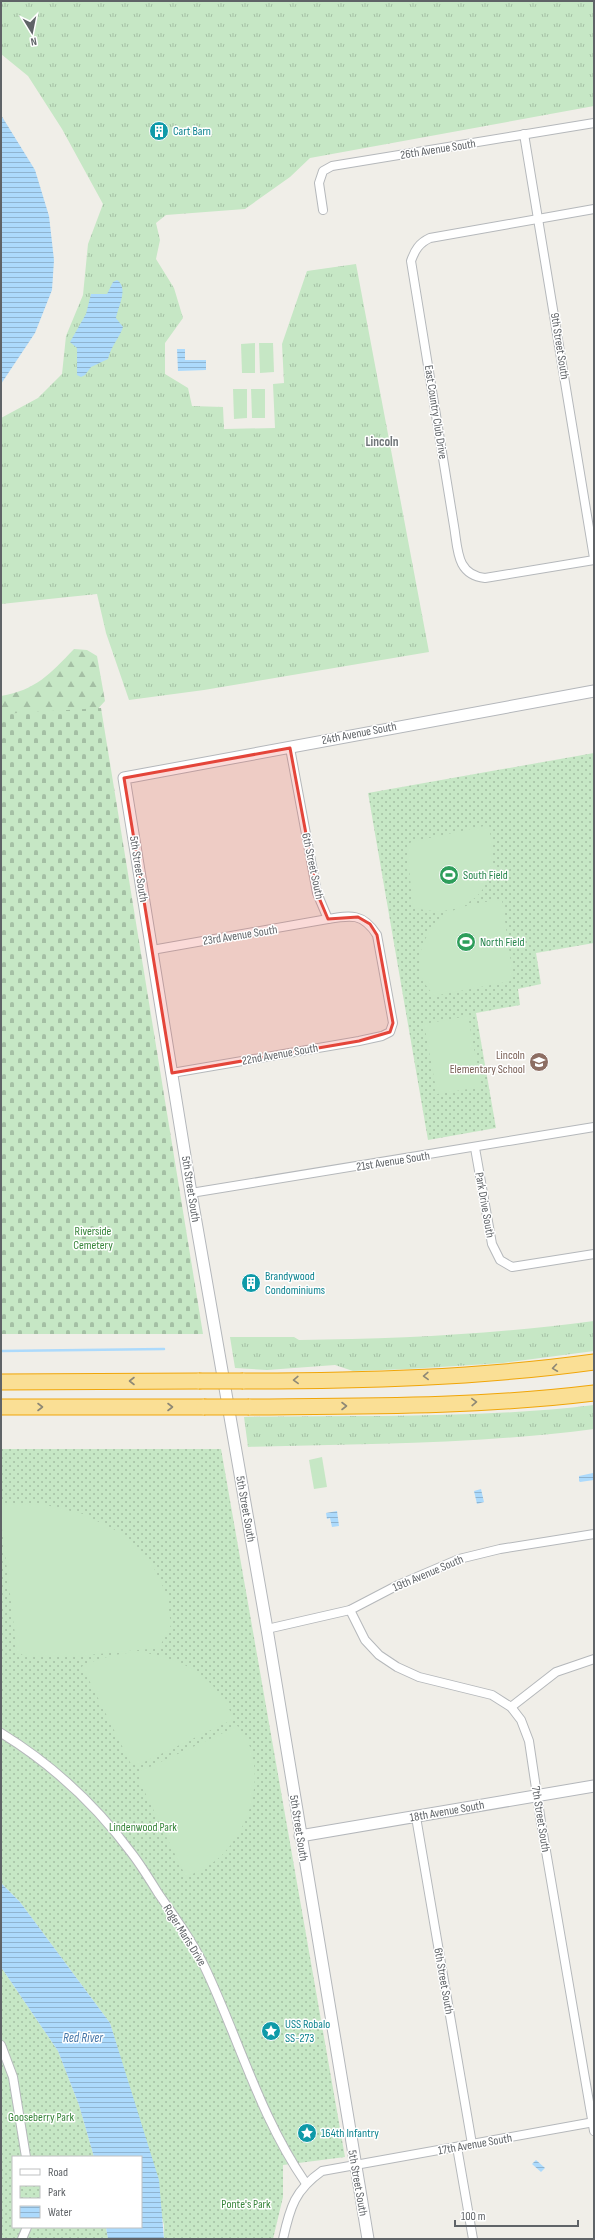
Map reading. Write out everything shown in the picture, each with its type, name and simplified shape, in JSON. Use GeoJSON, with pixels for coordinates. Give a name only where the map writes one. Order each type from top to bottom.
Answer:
{"type":"FeatureCollection","features":[{"type":"Feature","properties":{"kind":"highway"},"geometry":{"type":"LineString","coordinates":[[1,1382],[243,1381],[530,1371],[594,1362]]}},
{"type":"Feature","properties":{"kind":"highway"},"geometry":{"type":"LineString","coordinates":[[1,1407],[399,1406],[538,1400],[594,1393]]}},
{"type":"Feature","properties":{"kind":"street","name":"26th Avenue South"},"geometry":{"type":"LineString","coordinates":[[323,210],[319,183],[323,171],[332,166],[594,123]]}},
{"type":"Feature","properties":{"kind":"street","name":"9th Street South"},"geometry":{"type":"LineString","coordinates":[[524,134],[594,559]]}},
{"type":"Feature","properties":{"kind":"street","name":"East Country Club Drive"},"geometry":{"type":"LineString","coordinates":[[594,209],[430,238],[418,246],[411,261],[462,566],[468,574],[476,577],[492,577],[594,559]]}},
{"type":"Feature","properties":{"kind":"street","name":"24th Avenue South"},"geometry":{"type":"LineString","coordinates":[[124,778],[290,748],[331,738],[594,691]]}},
{"type":"Feature","properties":{"kind":"street","name":"6th Street South"},"geometry":{"type":"LineString","coordinates":[[290,748],[317,893],[328,919]]}},
{"type":"Feature","properties":{"kind":"street","name":"5th Street South"},"geometry":{"type":"LineString","coordinates":[[124,778],[191,1193],[267,1629],[300,1836],[368,2239]]}},
{"type":"Feature","properties":{"kind":"street","name":"22nd Avenue South"},"geometry":{"type":"LineString","coordinates":[[172,1073],[359,1041],[390,1032],[393,1023],[377,935],[370,924],[358,917],[348,916],[328,919]]}},
{"type":"Feature","properties":{"kind":"street","name":"23rd Avenue South"},"geometry":{"type":"LineString","coordinates":[[152,950],[328,919]]}},
{"type":"Feature","properties":{"kind":"street","name":"21st Avenue South"},"geometry":{"type":"LineString","coordinates":[[191,1193],[475,1148],[594,1127]]}},
{"type":"Feature","properties":{"kind":"street","name":"Park Drive South"},"geometry":{"type":"LineString","coordinates":[[475,1148],[492,1244],[500,1260],[512,1267],[594,1254]]}},
{"type":"Feature","properties":{"kind":"street","name":"19th Avenue South"},"geometry":{"type":"LineString","coordinates":[[267,1629],[350,1610],[398,1585],[459,1558],[594,1534]]}},
{"type":"Feature","properties":{"kind":"street","name":"7th Street South"},"geometry":{"type":"LineString","coordinates":[[350,1610],[365,1640],[379,1655],[397,1667],[419,1677],[492,1695],[511,1707],[521,1720],[529,1741],[537,1796],[594,2125]]}},
{"type":"Feature","properties":{"kind":"street"},"geometry":{"type":"LineString","coordinates":[[511,1707],[556,1672],[594,1659]]}},
{"type":"Feature","properties":{"kind":"street","name":"Roger Maris Drive"},"geometry":{"type":"LineString","coordinates":[[1,1733],[46,1763],[74,1786],[133,1855],[181,1924],[207,1972],[266,2113],[287,2155],[305,2182]]}},
{"type":"Feature","properties":{"kind":"street","name":"18th Avenue South"},"geometry":{"type":"LineString","coordinates":[[300,1836],[594,1786]]}},
{"type":"Feature","properties":{"kind":"street","name":"6th Street South"},"geometry":{"type":"LineString","coordinates":[[416,1817],[472,2144]]}},
{"type":"Feature","properties":{"kind":"street"},"geometry":{"type":"LineString","coordinates":[[1,2045],[13,2077],[26,2156]]}},
{"type":"Feature","properties":{"kind":"street","name":"17th Avenue South"},"geometry":{"type":"LineString","coordinates":[[305,2182],[322,2170],[594,2125]]}},
{"type":"Feature","properties":{"kind":"street"},"geometry":{"type":"LineString","coordinates":[[457,2147],[473,2239]]}},
{"type":"Feature","properties":{"kind":"street"},"geometry":{"type":"LineString","coordinates":[[283,2239],[293,2204],[305,2182]]}},
{"type":"Feature","properties":{"kind":"street"},"geometry":{"type":"LineString","coordinates":[[22,2239],[27,2228]]}},
{"type":"Feature","properties":{"kind":"highlighted area"},"geometry":{"type":"Polygon","coordinates":[[[290,748],[317,893],[328,919],[358,917],[370,924],[377,935],[393,1023],[390,1032],[359,1041],[172,1073],[124,778],[290,748]]]}},
{"type":"Feature","properties":{"kind":"green space"},"geometry":{"type":"Polygon","coordinates":[[[1,1],[594,1],[594,106],[310,158],[290,177],[245,209],[166,215],[156,223],[160,240],[156,259],[174,288],[183,318],[165,343],[165,374],[188,388],[192,406],[223,407],[224,429],[275,428],[273,384],[284,383],[282,344],[307,271],[356,264],[429,652],[204,690],[129,700],[106,633],[97,594],[1,604],[1,418],[38,398],[62,374],[66,336],[83,295],[88,244],[103,204],[62,129],[28,76],[1,54],[1,1]]]}},
{"type":"Feature","properties":{"kind":"green space"},"geometry":{"type":"Polygon","coordinates":[[[255,343],[255,373],[242,373],[241,344],[255,343]]]}},
{"type":"Feature","properties":{"kind":"green space"},"geometry":{"type":"Polygon","coordinates":[[[259,343],[273,343],[274,372],[260,373],[259,343]]]}},
{"type":"Feature","properties":{"kind":"green space"},"geometry":{"type":"Polygon","coordinates":[[[233,389],[247,389],[247,418],[234,419],[233,389]]]}},
{"type":"Feature","properties":{"kind":"green space"},"geometry":{"type":"Polygon","coordinates":[[[251,389],[265,389],[265,418],[252,418],[251,389]]]}},
{"type":"Feature","properties":{"kind":"green space"},"geometry":{"type":"Polygon","coordinates":[[[74,649],[87,650],[97,656],[105,701],[95,712],[1,729],[1,696],[24,690],[42,680],[74,649]]]}},
{"type":"Feature","properties":{"kind":"green space","name":"Riverside Cemetery"},"geometry":{"type":"Polygon","coordinates":[[[101,708],[203,1334],[1,1334],[1,714],[101,708]]]}},
{"type":"Feature","properties":{"kind":"green space"},"geometry":{"type":"Polygon","coordinates":[[[594,753],[594,943],[536,953],[541,984],[518,989],[520,1005],[476,1013],[496,1128],[428,1140],[368,793],[594,753]]]}},
{"type":"Feature","properties":{"kind":"green space","name":"South Field"},"geometry":{"type":"Polygon","coordinates":[[[489,825],[492,855],[491,868],[488,880],[482,891],[473,900],[444,911],[413,908],[407,847],[411,842],[489,825]]]}},
{"type":"Feature","properties":{"kind":"green space","name":"North Field"},"geometry":{"type":"Polygon","coordinates":[[[502,900],[513,977],[511,981],[434,996],[423,980],[419,960],[421,950],[430,932],[443,917],[456,909],[475,904],[502,900]]]}},
{"type":"Feature","properties":{"kind":"green space"},"geometry":{"type":"Polygon","coordinates":[[[468,1016],[481,1087],[437,1094],[424,1024],[468,1016]]]}},
{"type":"Feature","properties":{"kind":"green space"},"geometry":{"type":"Polygon","coordinates":[[[594,1321],[594,1351],[503,1363],[409,1369],[353,1371],[335,1365],[267,1370],[235,1368],[230,1337],[294,1337],[299,1340],[410,1337],[557,1326],[594,1321]]]}},
{"type":"Feature","properties":{"kind":"green space"},"geometry":{"type":"Polygon","coordinates":[[[594,1405],[594,1429],[508,1438],[378,1444],[248,1447],[244,1417],[419,1416],[507,1412],[594,1405]]]}},
{"type":"Feature","properties":{"kind":"green space","name":"Lindenwood Park"},"geometry":{"type":"Polygon","coordinates":[[[1,1449],[221,1449],[345,2157],[283,2165],[283,2197],[273,2239],[164,2239],[164,2225],[131,2094],[110,2023],[20,1902],[1,1883],[1,1449]]]}},
{"type":"Feature","properties":{"kind":"green space"},"geometry":{"type":"Polygon","coordinates":[[[322,1457],[327,1487],[314,1489],[309,1460],[322,1457]]]}},
{"type":"Feature","properties":{"kind":"green space"},"geometry":{"type":"Polygon","coordinates":[[[42,1504],[83,1514],[123,1534],[150,1560],[167,1595],[171,1625],[159,1648],[78,1656],[24,1656],[17,1651],[1,1521],[1,1505],[42,1504]]]}},
{"type":"Feature","properties":{"kind":"green space"},"geometry":{"type":"Polygon","coordinates":[[[140,1652],[171,1659],[197,1672],[218,1691],[234,1719],[142,1763],[131,1764],[82,1666],[111,1656],[140,1652]]]}},
{"type":"Feature","properties":{"kind":"green space"},"geometry":{"type":"Polygon","coordinates":[[[238,1726],[250,1747],[254,1764],[254,1792],[246,1820],[239,1833],[218,1859],[210,1865],[186,1877],[139,1780],[141,1771],[238,1726]]]}},
{"type":"Feature","properties":{"kind":"green space","name":"Gooseberry Park"},"geometry":{"type":"Polygon","coordinates":[[[1,1967],[58,2051],[79,2105],[94,2156],[12,2156],[12,2228],[106,2228],[108,2239],[1,2239],[1,1967]]]}},
{"type":"Feature","properties":{"kind":"water"},"geometry":{"type":"Polygon","coordinates":[[[1,115],[35,170],[49,216],[54,260],[52,290],[35,333],[1,384],[1,115]]]}},
{"type":"Feature","properties":{"kind":"water"},"geometry":{"type":"Polygon","coordinates":[[[117,280],[122,288],[122,298],[116,318],[123,327],[111,349],[108,359],[91,367],[85,375],[81,377],[77,375],[77,348],[70,342],[86,314],[91,294],[107,294],[113,282],[117,280]]]}},
{"type":"Feature","properties":{"kind":"water"},"geometry":{"type":"Polygon","coordinates":[[[177,349],[185,349],[185,360],[206,360],[206,370],[178,371],[177,349]]]}},
{"type":"Feature","properties":{"kind":"water"},"geometry":{"type":"Polygon","coordinates":[[[593,1473],[594,1480],[579,1481],[579,1476],[593,1473]]]}},
{"type":"Feature","properties":{"kind":"water"},"geometry":{"type":"Polygon","coordinates":[[[481,1489],[484,1502],[477,1504],[474,1491],[481,1489]]]}},
{"type":"Feature","properties":{"kind":"water"},"geometry":{"type":"Polygon","coordinates":[[[337,1511],[339,1526],[332,1527],[330,1518],[327,1519],[326,1513],[337,1511]]]}},
{"type":"Feature","properties":{"kind":"water","name":"Red River"},"geometry":{"type":"Polygon","coordinates":[[[1,1883],[20,1902],[110,2023],[159,2180],[164,2239],[108,2239],[106,2228],[142,2228],[142,2156],[94,2156],[79,2105],[58,2051],[1,1967],[1,1883]]]}},
{"type":"Feature","properties":{"kind":"water"},"geometry":{"type":"Polygon","coordinates":[[[536,2160],[545,2168],[541,2172],[532,2164],[536,2160]]]}},
{"type":"Feature","properties":{"kind":"waterway"},"geometry":{"type":"LineString","coordinates":[[1,1351],[164,1349]]}},
{"type":"Feature","properties":{"kind":"place","name":"Cart Barn"},"geometry":{"type":"Point","coordinates":[159,131]}},
{"type":"Feature","properties":{"kind":"place","name":"South Field"},"geometry":{"type":"Point","coordinates":[449,875]}},
{"type":"Feature","properties":{"kind":"place","name":"North Field"},"geometry":{"type":"Point","coordinates":[466,942]}},
{"type":"Feature","properties":{"kind":"place","name":"Lincoln Elementary School"},"geometry":{"type":"Point","coordinates":[539,1062]}},
{"type":"Feature","properties":{"kind":"place","name":"Brandywood Condominiums"},"geometry":{"type":"Point","coordinates":[251,1283]}},
{"type":"Feature","properties":{"kind":"place","name":"USS Robalo SS-273"},"geometry":{"type":"Point","coordinates":[271,2031]}},
{"type":"Feature","properties":{"kind":"place","name":"164th Infantry"},"geometry":{"type":"Point","coordinates":[307,2133]}},
{"type":"Feature","properties":{"kind":"district","name":"Lincoln"},"geometry":{"type":"Point","coordinates":[382,441]}},
{"type":"Feature","properties":{"kind":"park label","name":"Ponte's Park"},"geometry":{"type":"Point","coordinates":[246,2204]}}]}
